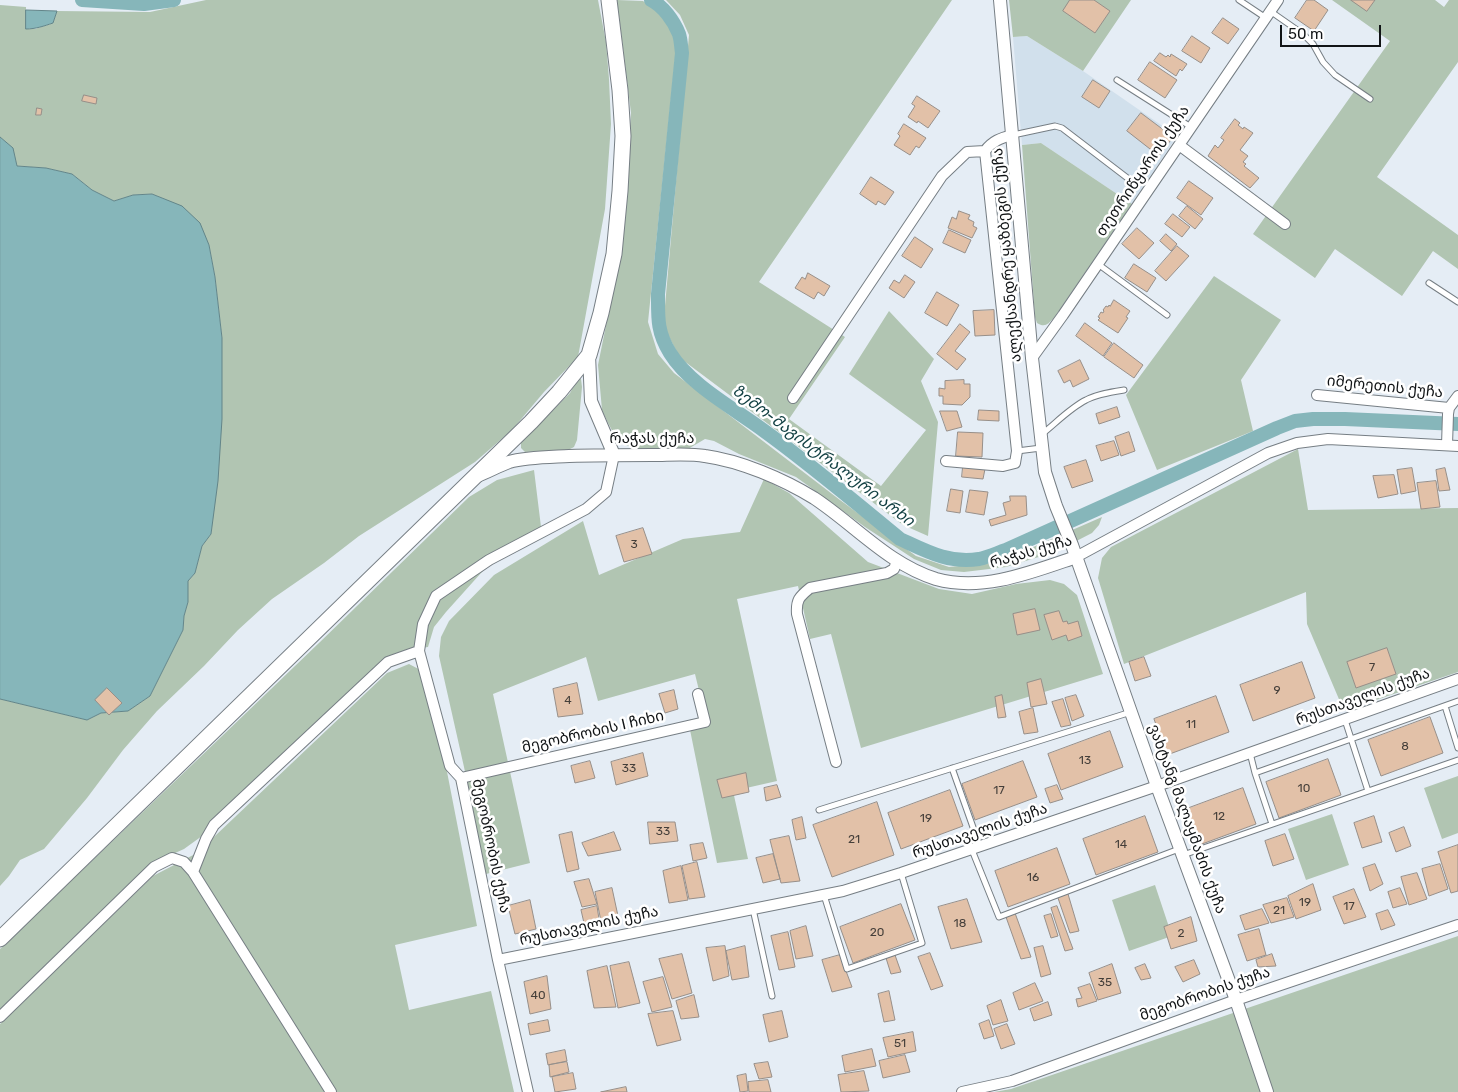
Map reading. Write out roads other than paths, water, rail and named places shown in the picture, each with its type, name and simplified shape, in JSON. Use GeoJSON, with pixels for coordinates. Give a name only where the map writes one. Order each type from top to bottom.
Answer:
{"type":"FeatureCollection","features":[{"type":"Feature","properties":{"kind":"main road"},"geometry":{"type":"LineString","coordinates":[[0,939],[531,422],[559,392],[588,355],[601,312],[614,254],[620,191],[623,136],[622,115],[609,2]]}},
{"type":"Feature","properties":{"kind":"street","name":"ალექსანდრე ყაზბეგის ქუჩა"},"geometry":{"type":"LineString","coordinates":[[1000,0],[1041,442],[1045,472],[1056,506]]}},
{"type":"Feature","properties":{"kind":"street","name":"თეთრიწყაროს ქუჩა"},"geometry":{"type":"LineString","coordinates":[[1032,358],[1278,0]]}},
{"type":"Feature","properties":{"kind":"street"},"geometry":{"type":"LineString","coordinates":[[946,461],[1003,466],[1015,463],[1017,451],[985,151],[997,139],[1012,135]]}},
{"type":"Feature","properties":{"kind":"street"},"geometry":{"type":"LineString","coordinates":[[1179,145],[1285,224]]}},
{"type":"Feature","properties":{"kind":"street"},"geometry":{"type":"LineString","coordinates":[[793,398],[942,176],[968,152],[985,151]]}},
{"type":"Feature","properties":{"kind":"street"},"geometry":{"type":"LineString","coordinates":[[588,355],[591,401],[614,455]]}},
{"type":"Feature","properties":{"kind":"street","name":"იმერეთის ქუჩა"},"geometry":{"type":"LineString","coordinates":[[1317,395],[1449,411]]}},
{"type":"Feature","properties":{"kind":"street"},"geometry":{"type":"LineString","coordinates":[[1447,440],[1449,411],[1458,396]]}},
{"type":"Feature","properties":{"kind":"street","name":"რაჭას ქუჩა"},"geometry":{"type":"LineString","coordinates":[[474,478],[509,462],[547,457],[614,455],[705,456],[743,465],[792,485],[815,499],[887,555],[911,569],[937,579],[966,583],[998,581],[1029,573],[1268,453],[1297,443],[1328,439],[1447,440],[1458,446]]}},
{"type":"Feature","properties":{"kind":"street","name":"მეგობრობის ქუჩა"},"geometry":{"type":"LineString","coordinates":[[528,1092],[498,960],[461,778],[450,766],[419,651],[423,624],[436,596],[490,560],[586,508],[606,492],[614,455]]}},
{"type":"Feature","properties":{"kind":"street","name":"ვახტანგ მალაყმაძის ქუჩა"},"geometry":{"type":"LineString","coordinates":[[1056,506],[1074,551],[1157,786],[1236,1000],[1267,1092]]}},
{"type":"Feature","properties":{"kind":"street"},"geometry":{"type":"LineString","coordinates":[[836,762],[796,604],[800,596],[810,588],[888,573],[894,569],[898,561]]}},
{"type":"Feature","properties":{"kind":"street"},"geometry":{"type":"LineString","coordinates":[[193,872],[206,839],[214,825],[388,662],[419,651]]}},
{"type":"Feature","properties":{"kind":"street","name":"რუსთაველის ქუჩა"},"geometry":{"type":"LineString","coordinates":[[498,960],[842,891],[901,874],[1157,786],[1458,679]]}},
{"type":"Feature","properties":{"kind":"street","name":"მეგობრობის I ჩიხი"},"geometry":{"type":"LineString","coordinates":[[461,778],[704,722],[698,694]]}},
{"type":"Feature","properties":{"kind":"street"},"geometry":{"type":"LineString","coordinates":[[0,1017],[154,867],[172,858],[184,862],[193,872],[332,1092]]}},
{"type":"Feature","properties":{"kind":"street","name":"მეგობრობის ქუჩა"},"geometry":{"type":"LineString","coordinates":[[962,1092],[1012,1081],[1236,1000],[1458,925]]}},
{"type":"Feature","properties":{"kind":"lane"},"geometry":{"type":"LineString","coordinates":[[1239,0],[1303,34],[1313,44],[1323,62],[1335,75],[1370,99]]}},
{"type":"Feature","properties":{"kind":"lane"},"geometry":{"type":"LineString","coordinates":[[1116,80],[1191,128]]}},
{"type":"Feature","properties":{"kind":"lane"},"geometry":{"type":"LineString","coordinates":[[1012,135],[1055,126],[1062,128],[1130,180]]}},
{"type":"Feature","properties":{"kind":"lane"},"geometry":{"type":"LineString","coordinates":[[1098,264],[1167,315]]}},
{"type":"Feature","properties":{"kind":"lane"},"geometry":{"type":"LineString","coordinates":[[1429,283],[1458,302]]}},
{"type":"Feature","properties":{"kind":"lane"},"geometry":{"type":"LineString","coordinates":[[1017,451],[1041,442],[1067,413],[1086,399],[1124,390]]}},
{"type":"Feature","properties":{"kind":"lane"},"geometry":{"type":"LineString","coordinates":[[1255,773],[1458,701]]}},
{"type":"Feature","properties":{"kind":"lane"},"geometry":{"type":"LineString","coordinates":[[1445,706],[1458,748]]}},
{"type":"Feature","properties":{"kind":"lane"},"geometry":{"type":"LineString","coordinates":[[819,810],[1131,712]]}},
{"type":"Feature","properties":{"kind":"lane"},"geometry":{"type":"LineString","coordinates":[[1345,720],[1368,791]]}},
{"type":"Feature","properties":{"kind":"lane"},"geometry":{"type":"LineString","coordinates":[[1250,753],[1272,824]]}},
{"type":"Feature","properties":{"kind":"lane"},"geometry":{"type":"LineString","coordinates":[[952,768],[999,917],[1181,852],[1272,824],[1458,760]]}},
{"type":"Feature","properties":{"kind":"lane"},"geometry":{"type":"LineString","coordinates":[[824,894],[847,969],[922,943],[901,874]]}},
{"type":"Feature","properties":{"kind":"lane"},"geometry":{"type":"LineString","coordinates":[[753,908],[772,996]]}},
{"type":"Feature","properties":{"kind":"water"},"geometry":{"type":"Polygon","coordinates":[[[26,10],[57,11],[53,23],[26,29],[26,10]]]}},
{"type":"Feature","properties":{"kind":"water"},"geometry":{"type":"Polygon","coordinates":[[[0,137],[13,148],[17,166],[46,168],[72,174],[92,190],[114,201],[133,195],[152,194],[182,206],[200,223],[209,245],[215,277],[222,338],[222,419],[218,481],[211,534],[202,546],[195,573],[188,581],[188,602],[183,630],[150,696],[128,711],[101,713],[87,720],[0,699],[0,137]]]}},
{"type":"Feature","properties":{"kind":"waterway","name":"ზემო-მაგისტრალური არხი"},"geometry":{"type":"LineString","coordinates":[[82,0],[144,4],[174,0]]}},
{"type":"Feature","properties":{"kind":"waterway","name":"ზემო-მაგისტრალური არხი"},"geometry":{"type":"LineString","coordinates":[[651,0],[668,14],[677,29],[680,36],[682,53],[658,294],[659,325],[666,345],[678,364],[700,385],[798,456],[900,539],[948,558],[968,560],[986,557],[1006,550],[1295,421],[1345,419],[1458,424]]}}]}
